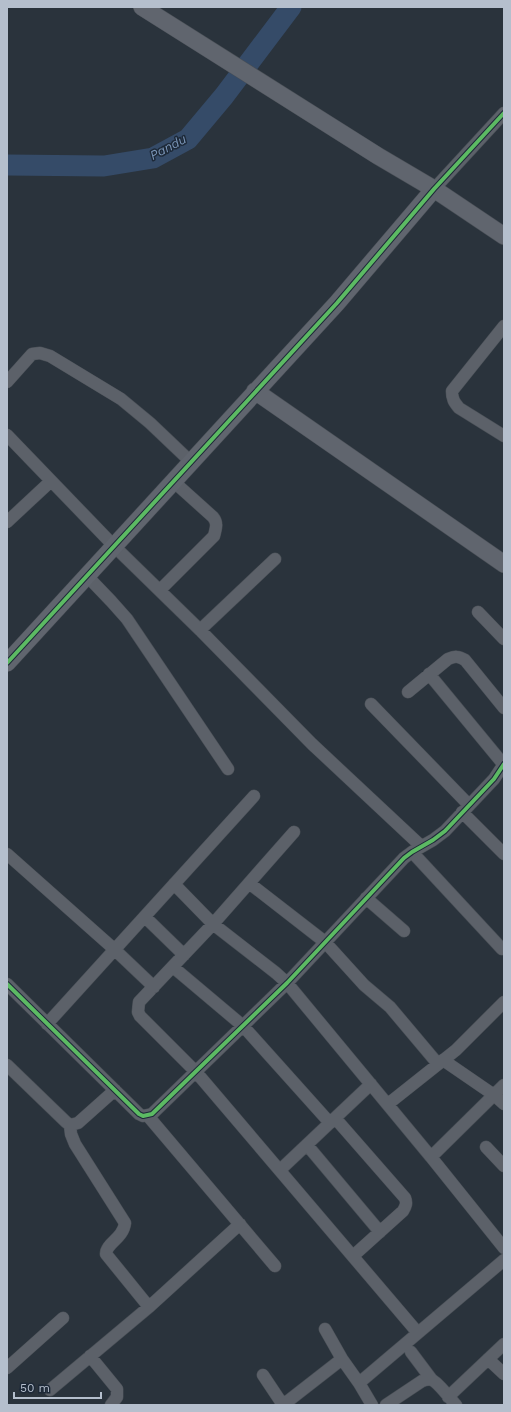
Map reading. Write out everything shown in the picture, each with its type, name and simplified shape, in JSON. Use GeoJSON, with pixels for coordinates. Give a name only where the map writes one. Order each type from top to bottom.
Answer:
{"type":"FeatureCollection","features":[{"type":"Feature","properties":{"kind":"street"},"geometry":{"type":"LineString","coordinates":[[142,7],[434,189],[504,236]]}},
{"type":"Feature","properties":{"kind":"street"},"geometry":{"type":"LineString","coordinates":[[7,663],[337,302],[434,189],[504,113]]}},
{"type":"Feature","properties":{"kind":"street"},"geometry":{"type":"LineString","coordinates":[[504,326],[452,391],[454,403],[459,408],[504,436]]}},
{"type":"Feature","properties":{"kind":"street"},"geometry":{"type":"LineString","coordinates":[[7,382],[25,360],[32,354],[40,353],[50,356],[121,399],[150,423],[191,462]]}},
{"type":"Feature","properties":{"kind":"street"},"geometry":{"type":"LineString","coordinates":[[255,391],[504,564]]}},
{"type":"Feature","properties":{"kind":"street"},"geometry":{"type":"LineString","coordinates":[[7,435],[114,546],[200,630],[416,849],[502,949]]}},
{"type":"Feature","properties":{"kind":"street"},"geometry":{"type":"LineString","coordinates":[[7,522],[51,481]]}},
{"type":"Feature","properties":{"kind":"street"},"geometry":{"type":"LineString","coordinates":[[160,590],[214,536],[217,528],[216,521],[213,517],[173,481]]}},
{"type":"Feature","properties":{"kind":"street"},"geometry":{"type":"LineString","coordinates":[[200,630],[275,559]]}},
{"type":"Feature","properties":{"kind":"street"},"geometry":{"type":"LineString","coordinates":[[87,576],[121,611],[228,768]]}},
{"type":"Feature","properties":{"kind":"street"},"geometry":{"type":"LineString","coordinates":[[478,612],[504,639]]}},
{"type":"Feature","properties":{"kind":"street"},"geometry":{"type":"LineString","coordinates":[[408,692],[448,659],[454,656],[465,660],[504,708]]}},
{"type":"Feature","properties":{"kind":"street"},"geometry":{"type":"LineString","coordinates":[[7,984],[139,1114],[148,1116],[152,1114],[287,983],[395,866],[416,849],[433,840],[445,831],[494,779],[504,764],[430,674]]}},
{"type":"Feature","properties":{"kind":"street"},"geometry":{"type":"LineString","coordinates":[[371,704],[466,809],[504,854]]}},
{"type":"Feature","properties":{"kind":"street"},"geometry":{"type":"LineString","coordinates":[[48,1024],[114,949],[145,917],[254,796]]}},
{"type":"Feature","properties":{"kind":"street"},"geometry":{"type":"LineString","coordinates":[[294,832],[213,924],[140,1002],[138,1012],[140,1016],[196,1072],[418,1333]]}},
{"type":"Feature","properties":{"kind":"street"},"geometry":{"type":"LineString","coordinates":[[7,854],[114,949],[154,987]]}},
{"type":"Feature","properties":{"kind":"street"},"geometry":{"type":"LineString","coordinates":[[249,883],[325,942],[364,986],[390,1007],[438,1064]]}},
{"type":"Feature","properties":{"kind":"street"},"geometry":{"type":"LineString","coordinates":[[174,884],[213,924],[276,972],[287,983],[432,1157],[504,1248]]}},
{"type":"Feature","properties":{"kind":"street"},"geometry":{"type":"LineString","coordinates":[[366,898],[404,931]]}},
{"type":"Feature","properties":{"kind":"street"},"geometry":{"type":"LineString","coordinates":[[145,917],[184,955]]}},
{"type":"Feature","properties":{"kind":"street"},"geometry":{"type":"LineString","coordinates":[[173,967],[243,1026],[405,1198],[406,1206],[403,1210],[353,1256]]}},
{"type":"Feature","properties":{"kind":"street"},"geometry":{"type":"LineString","coordinates":[[438,1064],[456,1050],[504,1002]]}},
{"type":"Feature","properties":{"kind":"street"},"geometry":{"type":"LineString","coordinates":[[388,1104],[443,1060],[494,1095],[504,1104]]}},
{"type":"Feature","properties":{"kind":"street"},"geometry":{"type":"LineString","coordinates":[[7,1065],[70,1125],[71,1134],[75,1144],[125,1224],[122,1234],[108,1247],[106,1254],[148,1306]]}},
{"type":"Feature","properties":{"kind":"street"},"geometry":{"type":"LineString","coordinates":[[280,1170],[371,1084]]}},
{"type":"Feature","properties":{"kind":"street"},"geometry":{"type":"LineString","coordinates":[[432,1157],[504,1085]]}},
{"type":"Feature","properties":{"kind":"street"},"geometry":{"type":"LineString","coordinates":[[70,1125],[78,1123],[115,1090]]}},
{"type":"Feature","properties":{"kind":"street"},"geometry":{"type":"LineString","coordinates":[[148,1116],[275,1266]]}},
{"type":"Feature","properties":{"kind":"street"},"geometry":{"type":"LineString","coordinates":[[307,1144],[380,1232]]}},
{"type":"Feature","properties":{"kind":"street"},"geometry":{"type":"LineString","coordinates":[[486,1147],[504,1166]]}},
{"type":"Feature","properties":{"kind":"street"},"geometry":{"type":"LineString","coordinates":[[50,1390],[148,1306],[240,1224]]}},
{"type":"Feature","properties":{"kind":"street"},"geometry":{"type":"LineString","coordinates":[[359,1383],[504,1260]]}},
{"type":"Feature","properties":{"kind":"street"},"geometry":{"type":"LineString","coordinates":[[7,1368],[63,1318]]}},
{"type":"Feature","properties":{"kind":"street"},"geometry":{"type":"LineString","coordinates":[[324,1329],[372,1405]]}},
{"type":"Feature","properties":{"kind":"street"},"geometry":{"type":"LineString","coordinates":[[410,1352],[432,1380],[452,1401],[488,1359],[504,1344]]}},
{"type":"Feature","properties":{"kind":"street"},"geometry":{"type":"LineString","coordinates":[[90,1356],[117,1389],[117,1397],[111,1405]]}},
{"type":"Feature","properties":{"kind":"street"},"geometry":{"type":"LineString","coordinates":[[263,1375],[283,1405],[342,1359]]}},
{"type":"Feature","properties":{"kind":"street"},"geometry":{"type":"LineString","coordinates":[[488,1359],[504,1374]]}},
{"type":"Feature","properties":{"kind":"street"},"geometry":{"type":"LineString","coordinates":[[386,1405],[422,1381],[432,1380]]}},
{"type":"Feature","properties":{"kind":"waterway","name":"Pandu"},"geometry":{"type":"LineString","coordinates":[[7,165],[104,166],[153,158],[188,139],[224,96],[291,7]]}},
{"type":"Feature","properties":{"kind":"cycle path"},"geometry":{"type":"LineString","coordinates":[[7,663],[337,303],[434,189],[504,113]]}},
{"type":"Feature","properties":{"kind":"cycle path"},"geometry":{"type":"LineString","coordinates":[[7,984],[139,1114],[143,1116],[152,1114],[287,983],[404,858],[445,831],[494,779],[504,764]]}}]}
